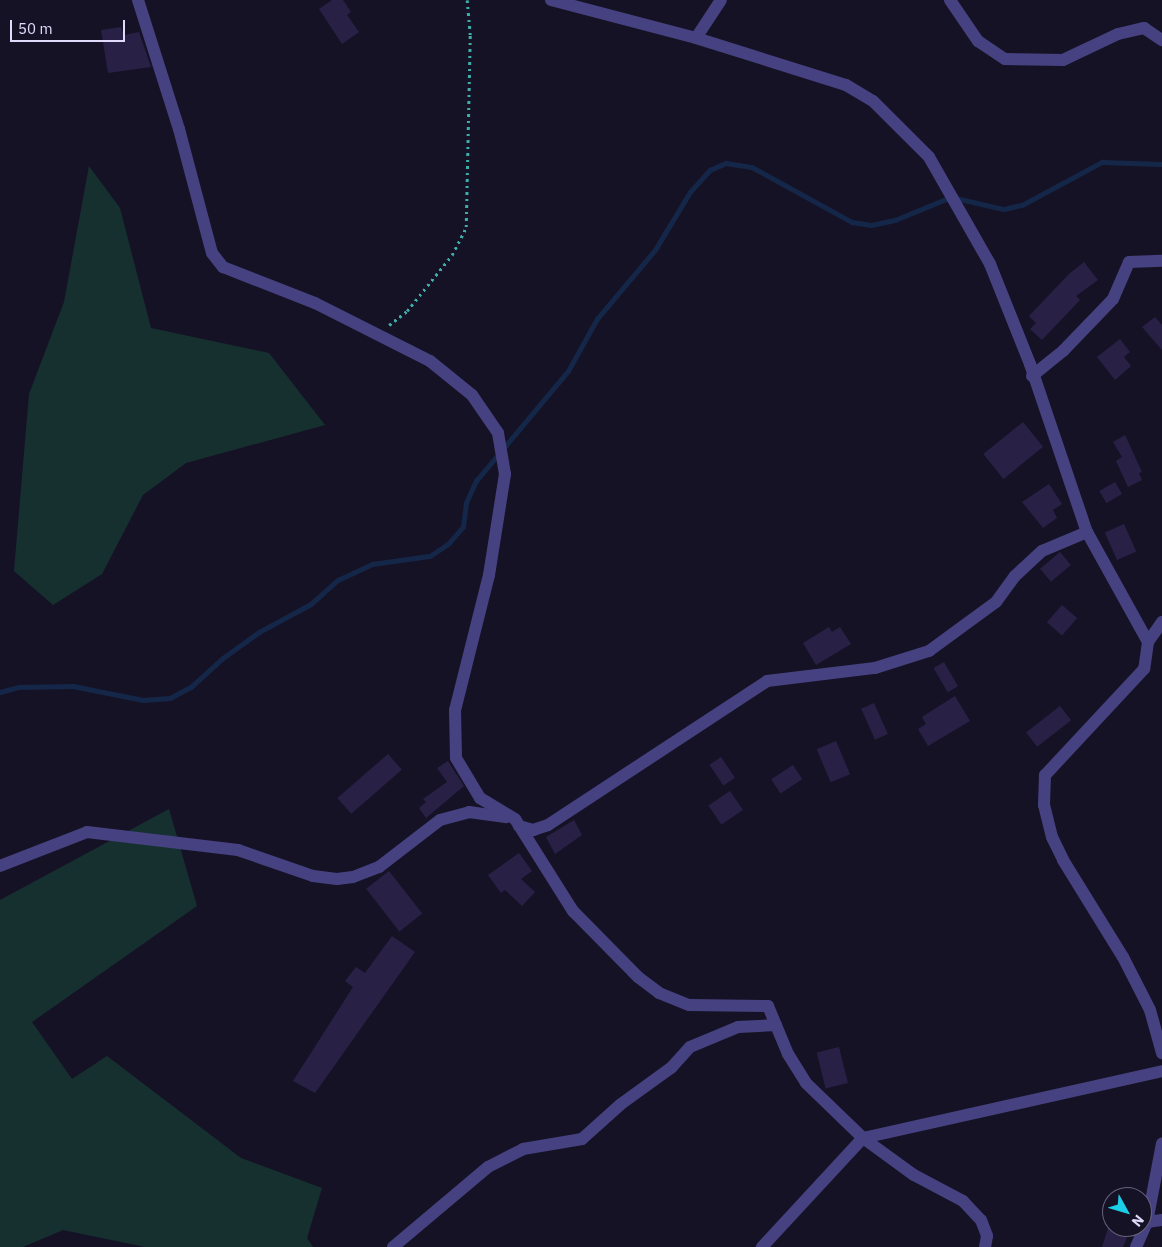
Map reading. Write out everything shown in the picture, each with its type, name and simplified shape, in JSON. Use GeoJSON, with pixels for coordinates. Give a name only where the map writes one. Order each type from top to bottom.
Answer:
{"type":"FeatureCollection","features":[{"type":"Feature","properties":{"kind":"street"},"geometry":{"type":"LineString","coordinates":[[138,0],[179,129],[212,253],[223,267],[315,303],[430,361],[472,395],[498,434],[505,474],[490,575],[455,710],[456,758],[480,798],[517,822],[533,830],[548,825],[767,681],[875,668],[929,651],[996,602],[1015,576],[1042,551],[1087,532]]}},
{"type":"Feature","properties":{"kind":"street"},"geometry":{"type":"LineString","coordinates":[[551,0],[696,38],[846,85],[873,101],[929,157],[990,264],[1087,532],[1148,642]]}},
{"type":"Feature","properties":{"kind":"street"},"geometry":{"type":"LineString","coordinates":[[696,38],[721,0]]}},
{"type":"Feature","properties":{"kind":"street"},"geometry":{"type":"LineString","coordinates":[[950,0],[978,41],[1005,59],[1063,60],[1118,34],[1144,28],[1162,40]]}},
{"type":"Feature","properties":{"kind":"street"},"geometry":{"type":"LineString","coordinates":[[1032,376],[1063,351],[1113,299],[1129,262],[1162,261]]}},
{"type":"Feature","properties":{"kind":"street"},"geometry":{"type":"LineString","coordinates":[[1162,622],[1148,642],[1144,669],[1045,775],[1044,805],[1052,837],[1063,860],[1123,957],[1150,1010],[1162,1053]]}},
{"type":"Feature","properties":{"kind":"street"},"geometry":{"type":"LineString","coordinates":[[0,866],[87,832],[238,850],[313,876],[337,879],[353,877],[379,867],[440,820],[469,812],[517,822],[573,911],[638,977],[659,993],[689,1005],[768,1006],[806,1083],[863,1138],[914,1175],[963,1201],[981,1220],[987,1236],[985,1247]]}},
{"type":"Feature","properties":{"kind":"street"},"geometry":{"type":"LineString","coordinates":[[393,1247],[488,1166],[523,1149],[582,1139],[621,1104],[671,1068],[690,1047],[738,1027],[776,1025]]}},
{"type":"Feature","properties":{"kind":"street"},"geometry":{"type":"LineString","coordinates":[[762,1247],[863,1138],[1162,1070]]}},
{"type":"Feature","properties":{"kind":"street"},"geometry":{"type":"LineString","coordinates":[[1152,1196],[1162,1143]]}},
{"type":"Feature","properties":{"kind":"path"},"geometry":{"type":"LineString","coordinates":[[379,334],[407,311],[452,255],[466,227],[470,35],[467,0]]}},
{"type":"Feature","properties":{"kind":"green space"},"geometry":{"type":"Polygon","coordinates":[[[89,166],[120,208],[151,328],[269,353],[325,425],[186,463],[143,495],[102,574],[53,605],[14,571],[29,394],[64,302],[89,166]]]}},
{"type":"Feature","properties":{"kind":"green space"},"geometry":{"type":"Polygon","coordinates":[[[169,809],[197,906],[32,1022],[72,1079],[107,1056],[241,1158],[322,1188],[307,1238],[313,1247],[145,1247],[63,1230],[23,1247],[0,1247],[0,900],[169,809]]]}},
{"type":"Feature","properties":{"kind":"building"},"geometry":{"type":"Polygon","coordinates":[[[332,0],[343,0],[351,12],[347,15],[359,32],[342,44],[319,9],[332,0]]]}},
{"type":"Feature","properties":{"kind":"building"},"geometry":{"type":"Polygon","coordinates":[[[121,27],[124,35],[139,32],[151,67],[108,73],[101,30],[121,27]]]}},
{"type":"Feature","properties":{"kind":"building"},"geometry":{"type":"Polygon","coordinates":[[[1084,262],[1098,280],[1076,296],[1080,300],[1042,340],[1030,329],[1036,323],[1029,316],[1069,274],[1084,262]]]}},
{"type":"Feature","properties":{"kind":"building"},"geometry":{"type":"Polygon","coordinates":[[[1155,317],[1162,325],[1162,350],[1142,327],[1155,317]]]}},
{"type":"Feature","properties":{"kind":"building"},"geometry":{"type":"Polygon","coordinates":[[[1120,339],[1130,352],[1124,357],[1131,366],[1115,380],[1097,357],[1120,339]]]}},
{"type":"Feature","properties":{"kind":"building"},"geometry":{"type":"Polygon","coordinates":[[[1023,422],[1043,447],[1004,479],[983,454],[1023,422]]]}},
{"type":"Feature","properties":{"kind":"building"},"geometry":{"type":"Polygon","coordinates":[[[1125,435],[1142,472],[1139,473],[1142,480],[1128,487],[1116,461],[1122,457],[1113,442],[1125,435]]]}},
{"type":"Feature","properties":{"kind":"building"},"geometry":{"type":"Polygon","coordinates":[[[1115,482],[1122,494],[1106,503],[1099,491],[1115,482]]]}},
{"type":"Feature","properties":{"kind":"building"},"geometry":{"type":"Polygon","coordinates":[[[1049,484],[1062,504],[1053,510],[1057,518],[1043,528],[1022,502],[1049,484]]]}},
{"type":"Feature","properties":{"kind":"building"},"geometry":{"type":"Polygon","coordinates":[[[1124,524],[1136,551],[1117,560],[1105,533],[1124,524]]]}},
{"type":"Feature","properties":{"kind":"building"},"geometry":{"type":"Polygon","coordinates":[[[1060,552],[1071,565],[1051,582],[1040,569],[1060,552]]]}},
{"type":"Feature","properties":{"kind":"building"},"geometry":{"type":"Polygon","coordinates":[[[1062,605],[1077,618],[1062,635],[1047,622],[1062,605]]]}},
{"type":"Feature","properties":{"kind":"building"},"geometry":{"type":"Polygon","coordinates":[[[829,627],[832,632],[840,627],[851,644],[816,665],[803,643],[829,627]]]}},
{"type":"Feature","properties":{"kind":"building"},"geometry":{"type":"Polygon","coordinates":[[[944,662],[958,686],[948,692],[934,668],[944,662]]]}},
{"type":"Feature","properties":{"kind":"building"},"geometry":{"type":"Polygon","coordinates":[[[955,696],[970,721],[928,746],[918,729],[926,724],[922,717],[955,696]]]}},
{"type":"Feature","properties":{"kind":"building"},"geometry":{"type":"Polygon","coordinates":[[[874,703],[888,734],[875,740],[861,709],[874,703]]]}},
{"type":"Feature","properties":{"kind":"building"},"geometry":{"type":"Polygon","coordinates":[[[1060,706],[1071,720],[1037,747],[1026,732],[1060,706]]]}},
{"type":"Feature","properties":{"kind":"building"},"geometry":{"type":"Polygon","coordinates":[[[836,741],[850,774],[831,782],[817,749],[836,741]]]}},
{"type":"Feature","properties":{"kind":"building"},"geometry":{"type":"Polygon","coordinates":[[[388,754],[402,770],[351,814],[337,798],[388,754]]]}},
{"type":"Feature","properties":{"kind":"building"},"geometry":{"type":"Polygon","coordinates":[[[721,757],[735,778],[723,786],[709,765],[721,757]]]}},
{"type":"Feature","properties":{"kind":"building"},"geometry":{"type":"Polygon","coordinates":[[[448,761],[464,786],[426,818],[419,808],[426,802],[423,799],[447,782],[437,768],[448,761]]]}},
{"type":"Feature","properties":{"kind":"building"},"geometry":{"type":"Polygon","coordinates":[[[793,765],[802,779],[780,793],[771,779],[793,765]]]}},
{"type":"Feature","properties":{"kind":"building"},"geometry":{"type":"Polygon","coordinates":[[[730,791],[743,810],[721,825],[708,806],[730,791]]]}},
{"type":"Feature","properties":{"kind":"building"},"geometry":{"type":"Polygon","coordinates":[[[574,820],[582,835],[555,854],[546,837],[574,820]]]}},
{"type":"Feature","properties":{"kind":"building"},"geometry":{"type":"Polygon","coordinates":[[[519,853],[532,871],[521,879],[535,892],[522,906],[505,890],[501,893],[488,875],[519,853]]]}},
{"type":"Feature","properties":{"kind":"building"},"geometry":{"type":"Polygon","coordinates":[[[389,871],[422,914],[399,931],[366,889],[389,871]]]}},
{"type":"Feature","properties":{"kind":"building"},"geometry":{"type":"Polygon","coordinates":[[[392,936],[415,952],[315,1093],[293,1081],[353,987],[345,981],[356,967],[365,973],[392,936]]]}},
{"type":"Feature","properties":{"kind":"building"},"geometry":{"type":"Polygon","coordinates":[[[839,1047],[848,1083],[826,1088],[817,1053],[839,1047]]]}},
{"type":"Feature","properties":{"kind":"building"},"geometry":{"type":"Polygon","coordinates":[[[1105,1237],[1127,1237],[1123,1247],[1102,1247],[1105,1237]]]}},
{"type":"Feature","properties":{"kind":"waterway"},"geometry":{"type":"LineString","coordinates":[[0,692],[19,687],[73,686],[143,700],[170,698],[191,687],[223,658],[259,632],[311,604],[338,580],[372,564],[430,556],[449,543],[463,527],[466,503],[476,481],[568,371],[597,319],[655,250],[690,192],[710,170],[726,163],[752,167],[852,222],[871,225],[895,220],[951,197],[1004,209],[1022,205],[1102,162],[1162,164]]}}]}
